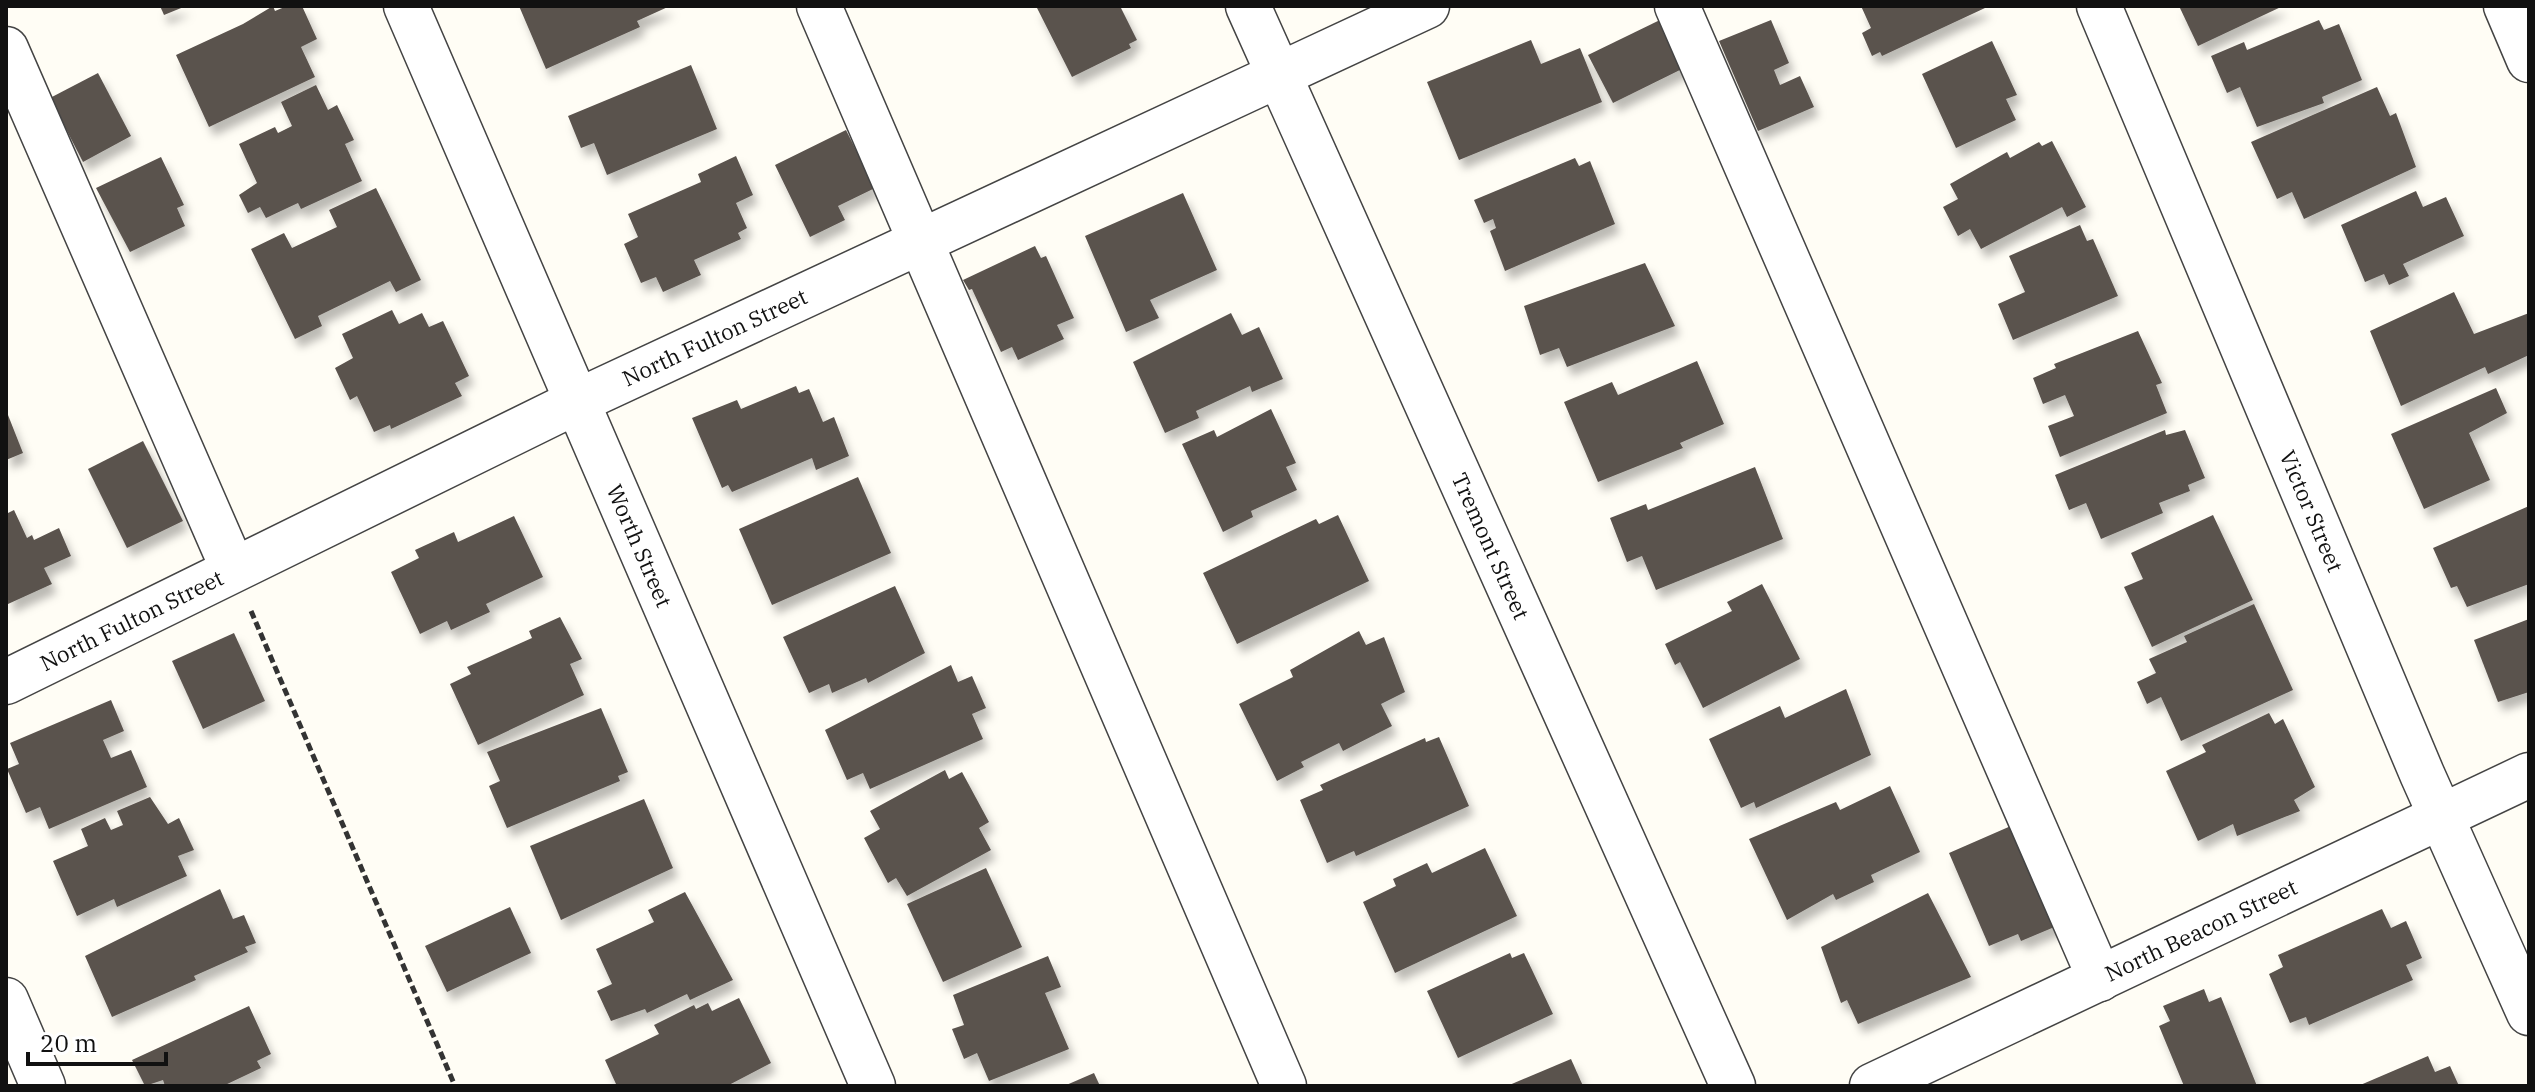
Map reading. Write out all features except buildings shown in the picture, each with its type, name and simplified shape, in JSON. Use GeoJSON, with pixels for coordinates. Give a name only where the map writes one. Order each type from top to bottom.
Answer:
{"type":"FeatureCollection","features":[{"type":"Feature","properties":{"kind":"street","name":"Worth Street"},"geometry":{"type":"LineString","coordinates":[[406,6],[873,1086]]}},
{"type":"Feature","properties":{"kind":"street"},"geometry":{"type":"LineString","coordinates":[[819,6],[1284,1086]]}},
{"type":"Feature","properties":{"kind":"street","name":"Tremont Street"},"geometry":{"type":"LineString","coordinates":[[1248,6],[1733,1086]]}},
{"type":"Feature","properties":{"kind":"street","name":"North Fulton Street"},"geometry":{"type":"LineString","coordinates":[[6,682],[578,401],[1427,6]]}},
{"type":"Feature","properties":{"kind":"street"},"geometry":{"type":"LineString","coordinates":[[1677,6],[2100,979]]}},
{"type":"Feature","properties":{"kind":"street","name":"Victor Street"},"geometry":{"type":"LineString","coordinates":[[2099,6],[2441,817],[2529,1013]]}},
{"type":"Feature","properties":{"kind":"street"},"geometry":{"type":"LineString","coordinates":[[2506,6],[2529,60]]}},
{"type":"Feature","properties":{"kind":"street"},"geometry":{"type":"LineString","coordinates":[[6,49],[233,569]]}},
{"type":"Feature","properties":{"kind":"street","name":"North Beacon Street"},"geometry":{"type":"LineString","coordinates":[[1872,1086],[2529,775]]}},
{"type":"Feature","properties":{"kind":"street"},"geometry":{"type":"LineString","coordinates":[[6,1000],[43,1086]]}},
{"type":"Feature","properties":{"kind":"path"},"geometry":{"type":"LineString","coordinates":[[233,569],[455,1086]]}}]}
